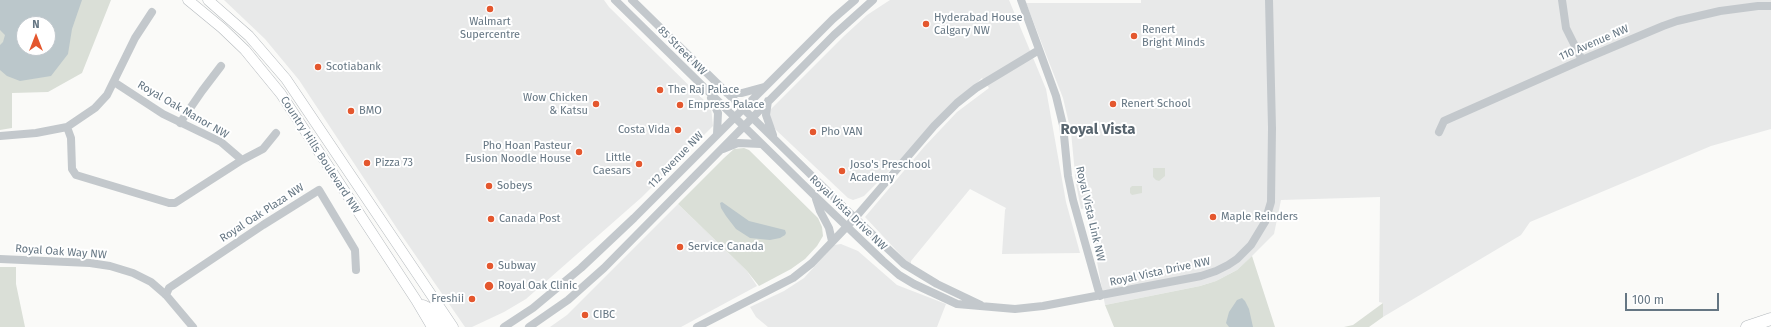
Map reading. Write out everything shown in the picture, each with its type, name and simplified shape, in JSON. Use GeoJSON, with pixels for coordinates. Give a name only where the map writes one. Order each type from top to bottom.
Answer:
{"type":"FeatureCollection","features":[{"type":"Feature","properties":{"kind":"highway"},"geometry":{"type":"LineString","coordinates":[[1747,327],[1771,319]]}},
{"type":"Feature","properties":{"kind":"main road","name":"Country Hills Boulevard NW"},"geometry":{"type":"LineString","coordinates":[[188,0],[246,50],[267,76],[302,125],[432,327]]}},
{"type":"Feature","properties":{"kind":"main road","name":"Country Hills Boulevard NW"},"geometry":{"type":"LineString","coordinates":[[208,0],[249,36],[286,79],[453,327]]}},
{"type":"Feature","properties":{"kind":"main road"},"geometry":{"type":"LineString","coordinates":[[416,300],[429,308],[442,327]]}},
{"type":"Feature","properties":{"kind":"street","name":"85 Street NW"},"geometry":{"type":"LineString","coordinates":[[615,0],[735,117]]}},
{"type":"Feature","properties":{"kind":"street","name":"85 Street NW"},"geometry":{"type":"LineString","coordinates":[[632,0],[744,108]]}},
{"type":"Feature","properties":{"kind":"street","name":"112 Avenue NW"},"geometry":{"type":"LineString","coordinates":[[504,327],[533,308],[581,268],[634,218],[833,19],[855,0]]}},
{"type":"Feature","properties":{"kind":"street"},"geometry":{"type":"LineString","coordinates":[[529,327],[568,300],[604,268],[834,35],[873,0]]}},
{"type":"Feature","properties":{"kind":"street","name":"Royal Vista Link NW"},"geometry":{"type":"LineString","coordinates":[[1021,0],[1050,77],[1062,119],[1068,176],[1073,200],[1100,296]]}},
{"type":"Feature","properties":{"kind":"street","name":"Royal Vista Drive NW"},"geometry":{"type":"LineString","coordinates":[[735,117],[761,144],[883,261],[914,284],[957,304],[1022,308],[1043,306],[1181,280],[1216,271],[1237,259],[1251,245],[1269,212],[1271,193],[1272,128],[1269,0]]}},
{"type":"Feature","properties":{"kind":"street"},"geometry":{"type":"LineString","coordinates":[[1562,0],[1566,28],[1582,60]]}},
{"type":"Feature","properties":{"kind":"street","name":"110 Avenue NW"},"geometry":{"type":"LineString","coordinates":[[1439,132],[1444,121],[1582,60],[1677,21],[1736,8],[1771,6]]}},
{"type":"Feature","properties":{"kind":"street"},"geometry":{"type":"LineString","coordinates":[[0,136],[36,133],[66,127],[95,108],[107,94],[134,38],[152,12]]}},
{"type":"Feature","properties":{"kind":"street"},"geometry":{"type":"LineString","coordinates":[[697,327],[793,278],[812,263],[855,218],[934,126],[957,103],[976,88],[1039,50]]}},
{"type":"Feature","properties":{"kind":"street"},"geometry":{"type":"LineString","coordinates":[[180,123],[202,91],[222,66]]}},
{"type":"Feature","properties":{"kind":"street","name":"Royal Oak Manor NW"},"geometry":{"type":"LineString","coordinates":[[114,82],[163,114],[221,142],[242,160]]}},
{"type":"Feature","properties":{"kind":"street"},"geometry":{"type":"LineString","coordinates":[[727,93],[742,93],[765,86]]}},
{"type":"Feature","properties":{"kind":"street"},"geometry":{"type":"LineString","coordinates":[[711,95],[711,101],[718,113],[717,134]]}},
{"type":"Feature","properties":{"kind":"street"},"geometry":{"type":"LineString","coordinates":[[768,101],[766,115],[775,139]]}},
{"type":"Feature","properties":{"kind":"street","name":"Royal Vista Drive NW"},"geometry":{"type":"LineString","coordinates":[[744,108],[855,218],[904,264],[937,284],[984,306]]}},
{"type":"Feature","properties":{"kind":"street"},"geometry":{"type":"LineString","coordinates":[[66,127],[71,138],[72,169],[76,175],[169,203],[175,203],[242,160],[263,149],[276,133]]}},
{"type":"Feature","properties":{"kind":"street"},"geometry":{"type":"LineString","coordinates":[[719,151],[738,143],[761,144]]}},
{"type":"Feature","properties":{"kind":"street","name":"Royal Oak Plaza NW"},"geometry":{"type":"LineString","coordinates":[[166,295],[169,288],[263,225],[319,190],[355,250],[356,270]]}},
{"type":"Feature","properties":{"kind":"street"},"geometry":{"type":"LineString","coordinates":[[816,197],[820,211],[830,228],[832,241]]}},
{"type":"Feature","properties":{"kind":"street","name":"Royal Oak Way NW"},"geometry":{"type":"LineString","coordinates":[[0,259],[110,266],[133,273],[151,282],[166,295],[193,327]]}},
{"type":"Feature","properties":{"kind":"shaded area"},"geometry":{"type":"Polygon","coordinates":[[[0,0],[111,0],[82,73],[48,92],[12,93],[12,128],[0,130],[0,0]]]}},
{"type":"Feature","properties":{"kind":"shaded area"},"geometry":{"type":"Polygon","coordinates":[[[0,0],[82,0],[72,29],[68,54],[51,76],[20,81],[7,76],[0,70],[0,45],[3,42],[5,35],[0,30],[0,0]]]}},
{"type":"Feature","properties":{"kind":"shaded area"},"geometry":{"type":"Polygon","coordinates":[[[224,0],[604,0],[609,7],[711,107],[713,126],[642,197],[526,299],[504,312],[472,327],[465,327],[398,230],[299,80],[265,39],[224,0]]]}},
{"type":"Feature","properties":{"kind":"shaded area"},"geometry":{"type":"Polygon","coordinates":[[[890,0],[1009,0],[1046,89],[1066,202],[1080,253],[1002,254],[1006,208],[970,189],[911,261],[911,266],[865,217],[924,147],[957,112],[989,88],[982,78],[864,196],[853,200],[848,198],[775,129],[770,119],[770,110],[844,36],[867,15],[890,0]]]}},
{"type":"Feature","properties":{"kind":"shaded area"},"geometry":{"type":"Polygon","coordinates":[[[1141,0],[1771,0],[1771,129],[1711,146],[1530,222],[1521,235],[1383,317],[1383,303],[1379,302],[1380,197],[1281,200],[1274,234],[1237,270],[1216,281],[1200,286],[1105,305],[1087,208],[1081,209],[1076,184],[1071,132],[1063,98],[1026,3],[1141,3],[1141,0]]]}},
{"type":"Feature","properties":{"kind":"shaded area"},"geometry":{"type":"Polygon","coordinates":[[[744,148],[749,150],[818,218],[822,227],[823,236],[817,246],[805,259],[791,269],[759,286],[747,271],[678,204],[734,149],[744,148]]]}},
{"type":"Feature","properties":{"kind":"shaded area"},"geometry":{"type":"Polygon","coordinates":[[[1153,168],[1165,168],[1165,176],[1159,181],[1156,180],[1153,177],[1153,168]]]}},
{"type":"Feature","properties":{"kind":"shaded area"},"geometry":{"type":"Polygon","coordinates":[[[1132,186],[1142,186],[1142,193],[1132,195],[1130,193],[1130,188],[1132,186]]]}},
{"type":"Feature","properties":{"kind":"shaded area"},"geometry":{"type":"Polygon","coordinates":[[[722,202],[749,221],[785,230],[785,235],[780,238],[770,240],[750,238],[736,229],[721,208],[720,203],[722,202]]]}},
{"type":"Feature","properties":{"kind":"shaded area"},"geometry":{"type":"Polygon","coordinates":[[[678,204],[747,271],[757,286],[681,327],[550,327],[567,315],[678,204]]]}},
{"type":"Feature","properties":{"kind":"shaded area"},"geometry":{"type":"Polygon","coordinates":[[[841,244],[858,251],[897,285],[946,304],[937,327],[768,327],[756,317],[750,307],[784,291],[804,278],[834,245],[841,244]]]}},
{"type":"Feature","properties":{"kind":"shaded area"},"geometry":{"type":"Polygon","coordinates":[[[1252,256],[1275,327],[1114,327],[1105,305],[1200,286],[1216,281],[1237,270],[1252,256]]]}},
{"type":"Feature","properties":{"kind":"shaded area"},"geometry":{"type":"Polygon","coordinates":[[[0,267],[16,267],[16,284],[25,327],[0,327],[0,267]]]}},
{"type":"Feature","properties":{"kind":"shaded area"},"geometry":{"type":"Polygon","coordinates":[[[1242,298],[1249,309],[1253,327],[1229,327],[1226,323],[1229,312],[1237,300],[1242,298]]]}},
{"type":"Feature","properties":{"kind":"shaded area"},"geometry":{"type":"Polygon","coordinates":[[[1383,303],[1383,317],[1369,327],[1344,327],[1353,325],[1383,303]]]}},
{"type":"Feature","properties":{"kind":"place","name":"Walmart Supercentre"},"geometry":{"type":"Point","coordinates":[490,9]}},
{"type":"Feature","properties":{"kind":"place","name":"Hyderabad House Calgary NW"},"geometry":{"type":"Point","coordinates":[926,24]}},
{"type":"Feature","properties":{"kind":"place","name":"Renert Bright Minds"},"geometry":{"type":"Point","coordinates":[1134,36]}},
{"type":"Feature","properties":{"kind":"place","name":"Scotiabank"},"geometry":{"type":"Point","coordinates":[318,67]}},
{"type":"Feature","properties":{"kind":"place","name":"The Raj Palace"},"geometry":{"type":"Point","coordinates":[660,90]}},
{"type":"Feature","properties":{"kind":"place","name":"Wow Chicken & Katsu"},"geometry":{"type":"Point","coordinates":[596,104]}},
{"type":"Feature","properties":{"kind":"place","name":"Renert School"},"geometry":{"type":"Point","coordinates":[1113,104]}},
{"type":"Feature","properties":{"kind":"place","name":"Empress Palace"},"geometry":{"type":"Point","coordinates":[680,105]}},
{"type":"Feature","properties":{"kind":"place","name":"BMO"},"geometry":{"type":"Point","coordinates":[351,111]}},
{"type":"Feature","properties":{"kind":"place","name":"Costa Vida"},"geometry":{"type":"Point","coordinates":[678,130]}},
{"type":"Feature","properties":{"kind":"place","name":"Pho VAN"},"geometry":{"type":"Point","coordinates":[813,132]}},
{"type":"Feature","properties":{"kind":"place","name":"Pho Hoan Pasteur Fusion Noodle House"},"geometry":{"type":"Point","coordinates":[579,152]}},
{"type":"Feature","properties":{"kind":"place","name":"Pizza 73"},"geometry":{"type":"Point","coordinates":[367,163]}},
{"type":"Feature","properties":{"kind":"place","name":"Little Caesars"},"geometry":{"type":"Point","coordinates":[639,164]}},
{"type":"Feature","properties":{"kind":"place","name":"Joso's Preschool Academy"},"geometry":{"type":"Point","coordinates":[842,171]}},
{"type":"Feature","properties":{"kind":"place","name":"Sobeys"},"geometry":{"type":"Point","coordinates":[489,186]}},
{"type":"Feature","properties":{"kind":"place","name":"Maple Reinders"},"geometry":{"type":"Point","coordinates":[1213,217]}},
{"type":"Feature","properties":{"kind":"place","name":"Canada Post"},"geometry":{"type":"Point","coordinates":[491,219]}},
{"type":"Feature","properties":{"kind":"place","name":"Service Canada"},"geometry":{"type":"Point","coordinates":[680,247]}},
{"type":"Feature","properties":{"kind":"place","name":"Subway"},"geometry":{"type":"Point","coordinates":[490,266]}},
{"type":"Feature","properties":{"kind":"place","name":"Royal Oak Clinic"},"geometry":{"type":"Point","coordinates":[489,286]}},
{"type":"Feature","properties":{"kind":"place","name":"Freshii"},"geometry":{"type":"Point","coordinates":[472,299]}},
{"type":"Feature","properties":{"kind":"place","name":"CIBC"},"geometry":{"type":"Point","coordinates":[585,315]}},
{"type":"Feature","properties":{"kind":"district","name":"Royal Vista"},"geometry":{"type":"Point","coordinates":[1098,130]}}]}
